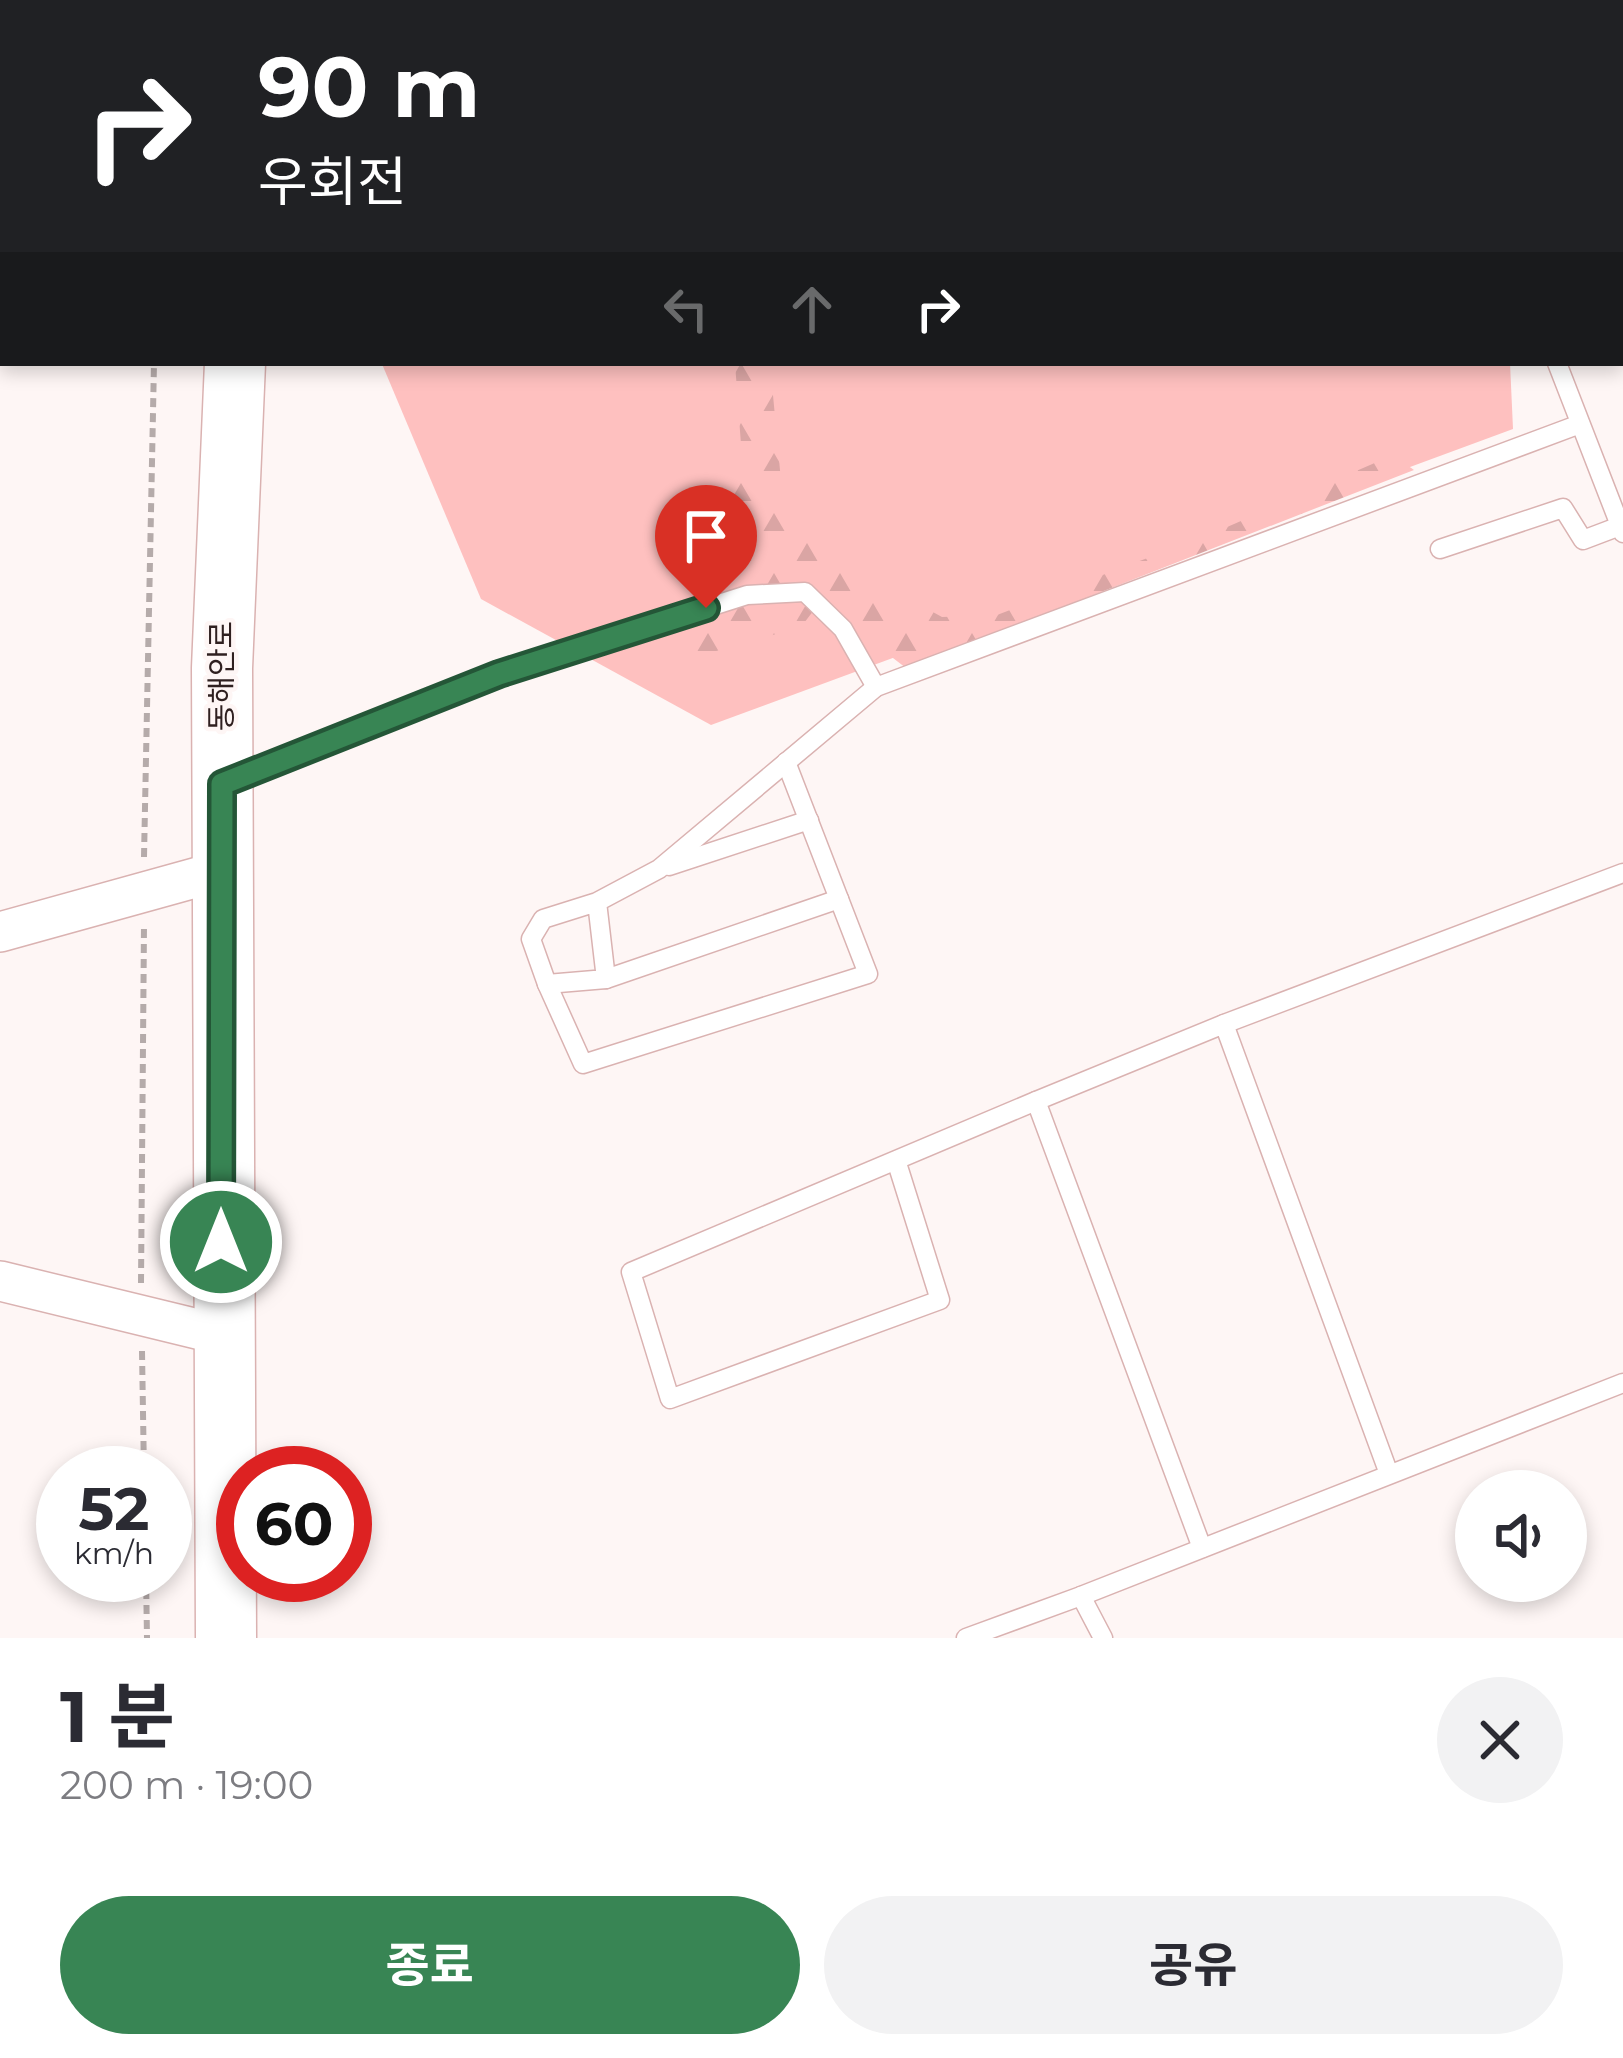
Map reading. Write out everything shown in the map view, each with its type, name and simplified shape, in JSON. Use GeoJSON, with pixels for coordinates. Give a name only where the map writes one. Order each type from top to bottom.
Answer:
{"type":"FeatureCollection","features":[{"type":"Feature","properties":{"kind":"main road","name":"동해안로"},"geometry":{"type":"LineString","coordinates":[[226,1638],[220,871],[223,569],[235,366]]}},
{"type":"Feature","properties":{"kind":"street"},"geometry":{"type":"LineString","coordinates":[[0,932],[220,871]]}},
{"type":"Feature","properties":{"kind":"street"},"geometry":{"type":"LineString","coordinates":[[0,1281],[222,1335]]}},
{"type":"Feature","properties":{"kind":"lane"},"geometry":{"type":"LineString","coordinates":[[1440,550],[1562,508],[1582,540],[1622,529],[1558,366]]}},
{"type":"Feature","properties":{"kind":"lane"},"geometry":{"type":"LineString","coordinates":[[659,869],[875,687],[1580,424]]}},
{"type":"Feature","properties":{"kind":"lane"},"geometry":{"type":"LineString","coordinates":[[222,784],[499,674],[747,595],[805,592],[843,629],[875,687]]}},
{"type":"Feature","properties":{"kind":"lane"},"geometry":{"type":"LineString","coordinates":[[786,762],[809,820],[868,974],[583,1064],[531,939],[543,919],[597,902],[659,869],[809,820]]}},
{"type":"Feature","properties":{"kind":"lane"},"geometry":{"type":"LineString","coordinates":[[896,1160],[940,1300],[670,1399],[631,1272],[896,1160],[1036,1101],[1224,1024],[1623,872]]}},
{"type":"Feature","properties":{"kind":"lane"},"geometry":{"type":"LineString","coordinates":[[548,984],[605,979],[839,899]]}},
{"type":"Feature","properties":{"kind":"lane"},"geometry":{"type":"LineString","coordinates":[[597,902],[605,979]]}},
{"type":"Feature","properties":{"kind":"lane"},"geometry":{"type":"LineString","coordinates":[[1224,1024],[1389,1474]]}},
{"type":"Feature","properties":{"kind":"lane"},"geometry":{"type":"LineString","coordinates":[[1036,1101],[1202,1549]]}},
{"type":"Feature","properties":{"kind":"lane"},"geometry":{"type":"LineString","coordinates":[[966,1638],[1623,1382]]}},
{"type":"Feature","properties":{"kind":"lane"},"geometry":{"type":"LineString","coordinates":[[1081,1596],[1103,1638]]}},
{"type":"Feature","properties":{"kind":"path"},"geometry":{"type":"LineString","coordinates":[[146,1602],[147,1638]]}},
{"type":"Feature","properties":{"kind":"green space"},"geometry":{"type":"Polygon","coordinates":[[[383,366],[1510,366],[1513,429],[711,725],[481,599],[383,366]]]}},
{"type":"Feature","properties":{"kind":"green space"},"geometry":{"type":"Polygon","coordinates":[[[735,366],[770,366],[784,513],[812,546],[942,617],[997,615],[1211,534],[1393,455],[1414,470],[906,668],[820,602],[801,627],[674,663],[654,589],[666,543],[742,458],[735,366]]]}},
{"type":"Feature","properties":{"kind":"route"},"geometry":{"type":"LineString","coordinates":[[221,1242],[222,784],[499,674],[706,608]]}}]}
